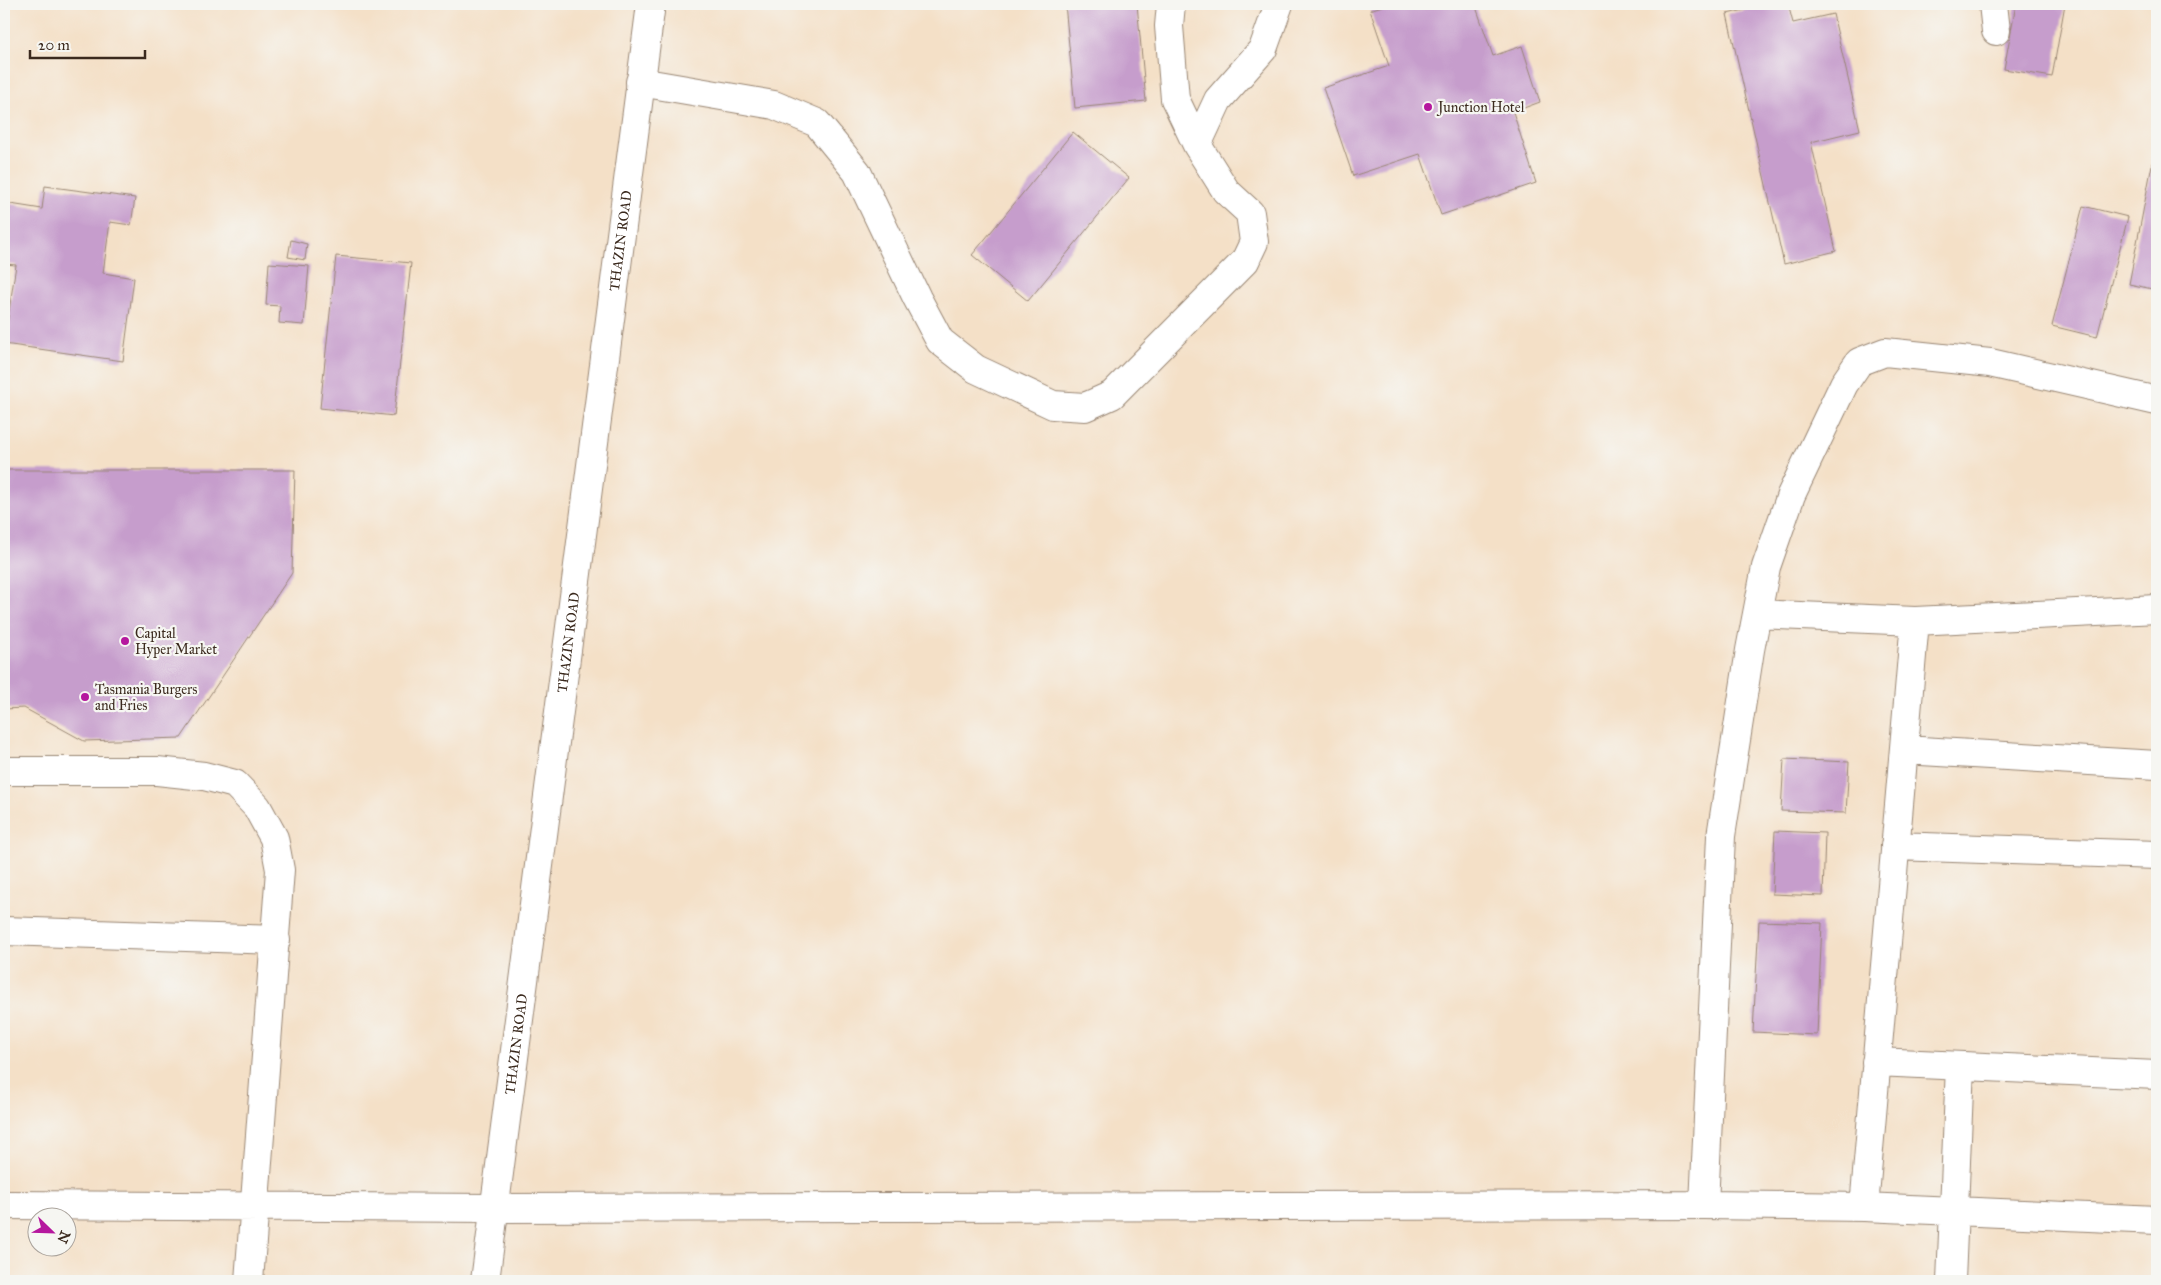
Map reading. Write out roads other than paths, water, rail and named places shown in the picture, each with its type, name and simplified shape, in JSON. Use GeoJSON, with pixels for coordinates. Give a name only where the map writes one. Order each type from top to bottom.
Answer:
{"type":"FeatureCollection","features":[{"type":"Feature","properties":{"kind":"street","name":"THAZIN ROAD"},"geometry":{"type":"LineString","coordinates":[[485,1281],[651,4]]}},
{"type":"Feature","properties":{"kind":"street"},"geometry":{"type":"LineString","coordinates":[[640,82],[774,105],[817,123],[856,172],[940,341],[976,369],[1053,405],[1085,407],[1112,395],[1246,261],[1254,242],[1250,213],[1226,191],[1197,145],[1175,99],[1169,26],[1171,4]]}},
{"type":"Feature","properties":{"kind":"street"},"geometry":{"type":"LineString","coordinates":[[1197,145],[1218,100],[1263,49],[1279,4]]}},
{"type":"Feature","properties":{"kind":"street"},"geometry":{"type":"LineString","coordinates":[[1993,4],[1996,31]]}},
{"type":"Feature","properties":{"kind":"street"},"geometry":{"type":"LineString","coordinates":[[1704,1205],[1721,836],[1757,614],[1766,567],[1791,495],[1844,384],[1860,362],[1885,352],[1990,363],[2157,401]]}},
{"type":"Feature","properties":{"kind":"street"},"geometry":{"type":"LineString","coordinates":[[1757,614],[1915,621],[2157,609]]}},
{"type":"Feature","properties":{"kind":"street"},"geometry":{"type":"LineString","coordinates":[[1864,1207],[1915,621]]}},
{"type":"Feature","properties":{"kind":"street"},"geometry":{"type":"LineString","coordinates":[[1904,750],[2157,764]]}},
{"type":"Feature","properties":{"kind":"street"},"geometry":{"type":"LineString","coordinates":[[4,770],[157,771],[204,776],[235,784],[257,807],[274,838],[280,870],[250,1281]]}},
{"type":"Feature","properties":{"kind":"street"},"geometry":{"type":"LineString","coordinates":[[1895,846],[2157,855]]}},
{"type":"Feature","properties":{"kind":"street"},"geometry":{"type":"LineString","coordinates":[[4,932],[276,940]]}},
{"type":"Feature","properties":{"kind":"street"},"geometry":{"type":"LineString","coordinates":[[1876,1062],[2157,1075]]}},
{"type":"Feature","properties":{"kind":"street"},"geometry":{"type":"LineString","coordinates":[[1950,1281],[1955,1211],[1960,1066]]}},
{"type":"Feature","properties":{"kind":"street"},"geometry":{"type":"LineString","coordinates":[[4,1205],[494,1208],[1704,1205],[1864,1207],[2157,1220]]}},
{"type":"Feature","properties":{"kind":"place","name":"Junction Hotel"},"geometry":{"type":"Point","coordinates":[1428,107]}},
{"type":"Feature","properties":{"kind":"place","name":"Capital Hyper Market"},"geometry":{"type":"Point","coordinates":[125,641]}},
{"type":"Feature","properties":{"kind":"place","name":"Tasmania Burgers and Fries"},"geometry":{"type":"Point","coordinates":[85,697]}}]}
